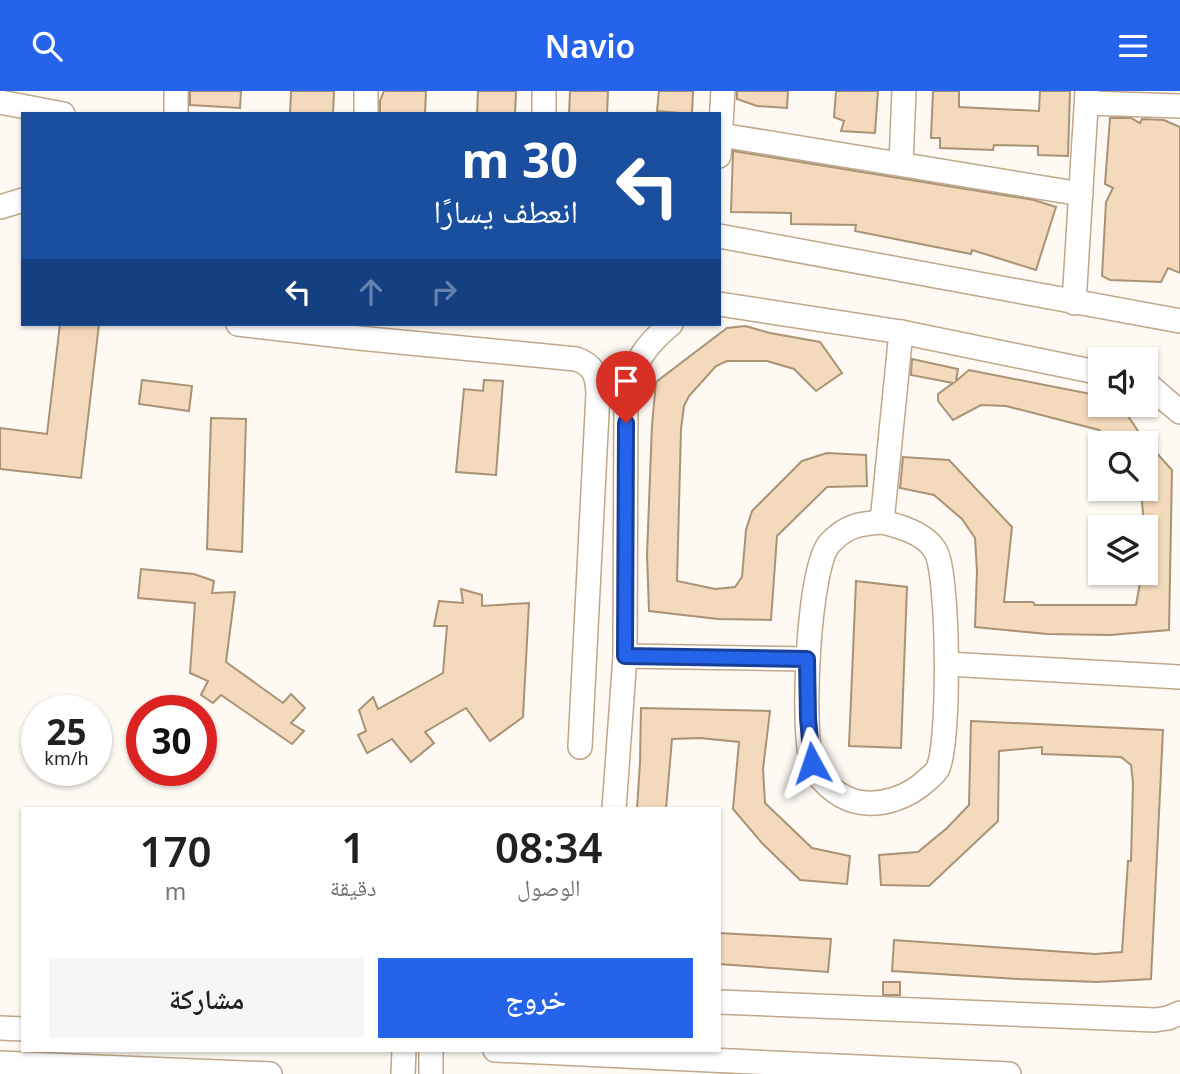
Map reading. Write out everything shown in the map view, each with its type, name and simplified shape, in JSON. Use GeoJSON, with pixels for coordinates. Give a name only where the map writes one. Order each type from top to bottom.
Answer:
{"type":"FeatureCollection","features":[{"type":"Feature","properties":{"kind":"street"},"geometry":{"type":"LineString","coordinates":[[176,91],[176,112]]}},
{"type":"Feature","properties":{"kind":"street"},"geometry":{"type":"LineString","coordinates":[[366,91],[366,112]]}},
{"type":"Feature","properties":{"kind":"street"},"geometry":{"type":"LineString","coordinates":[[544,91],[544,112]]}},
{"type":"Feature","properties":{"kind":"street"},"geometry":{"type":"LineString","coordinates":[[721,128],[723,91]]}},
{"type":"Feature","properties":{"kind":"street"},"geometry":{"type":"LineString","coordinates":[[901,163],[904,91]]}},
{"type":"Feature","properties":{"kind":"street"},"geometry":{"type":"LineString","coordinates":[[1074,303],[1087,97],[1180,106]]}},
{"type":"Feature","properties":{"kind":"street"},"geometry":{"type":"LineString","coordinates":[[0,102],[52,112]]}},
{"type":"Feature","properties":{"kind":"street"},"geometry":{"type":"LineString","coordinates":[[721,146],[901,163],[1080,194]]}},
{"type":"Feature","properties":{"kind":"street"},"geometry":{"type":"LineString","coordinates":[[0,207],[21,201]]}},
{"type":"Feature","properties":{"kind":"street"},"geometry":{"type":"LineString","coordinates":[[721,236],[1180,321]]}},
{"type":"Feature","properties":{"kind":"street"},"geometry":{"type":"LineString","coordinates":[[721,304],[901,332],[1088,370]]}},
{"type":"Feature","properties":{"kind":"street"},"geometry":{"type":"LineString","coordinates":[[273,326],[360,331],[576,359],[592,368],[597,378],[598,393],[580,747]]}},
{"type":"Feature","properties":{"kind":"street"},"geometry":{"type":"LineString","coordinates":[[614,807],[625,656],[626,397],[634,366],[649,342],[669,326]]}},
{"type":"Feature","properties":{"kind":"street"},"geometry":{"type":"LineString","coordinates":[[882,522],[901,332]]}},
{"type":"Feature","properties":{"kind":"street"},"geometry":{"type":"LineString","coordinates":[[1158,393],[1180,412]]}},
{"type":"Feature","properties":{"kind":"street"},"geometry":{"type":"LineString","coordinates":[[882,522],[917,534],[936,550],[942,572],[947,664],[944,736],[938,770],[913,793],[885,802],[854,801],[827,786],[812,763],[807,659],[816,576],[828,545],[853,524],[882,522]]}},
{"type":"Feature","properties":{"kind":"street"},"geometry":{"type":"LineString","coordinates":[[625,656],[807,659]]}},
{"type":"Feature","properties":{"kind":"street"},"geometry":{"type":"LineString","coordinates":[[947,664],[1180,677]]}},
{"type":"Feature","properties":{"kind":"street"},"geometry":{"type":"LineString","coordinates":[[721,1002],[1154,1020],[1180,1013]]}},
{"type":"Feature","properties":{"kind":"street"},"geometry":{"type":"LineString","coordinates":[[0,1028],[21,1029]]}},
{"type":"Feature","properties":{"kind":"street"},"geometry":{"type":"LineString","coordinates":[[402,1074],[404,1052]]}},
{"type":"Feature","properties":{"kind":"street"},"geometry":{"type":"LineString","coordinates":[[431,1052],[431,1074]]}},
{"type":"Feature","properties":{"kind":"street"},"geometry":{"type":"LineString","coordinates":[[538,1052],[1009,1074]]}},
{"type":"Feature","properties":{"kind":"street"},"geometry":{"type":"LineString","coordinates":[[0,1063],[270,1074]]}},
{"type":"Feature","properties":{"kind":"building"},"geometry":{"type":"Polygon","coordinates":[[[190,91],[241,91],[240,108],[190,105],[190,91]]]}},
{"type":"Feature","properties":{"kind":"building"},"geometry":{"type":"Polygon","coordinates":[[[291,91],[334,91],[333,112],[290,112],[291,91]]]}},
{"type":"Feature","properties":{"kind":"building"},"geometry":{"type":"Polygon","coordinates":[[[384,91],[426,91],[425,112],[380,112],[384,91]]]}},
{"type":"Feature","properties":{"kind":"building"},"geometry":{"type":"Polygon","coordinates":[[[478,91],[516,91],[515,112],[477,112],[478,91]]]}},
{"type":"Feature","properties":{"kind":"building"},"geometry":{"type":"Polygon","coordinates":[[[570,91],[608,91],[607,112],[569,112],[570,91]]]}},
{"type":"Feature","properties":{"kind":"building"},"geometry":{"type":"Polygon","coordinates":[[[659,91],[693,91],[692,112],[657,111],[659,91]]]}},
{"type":"Feature","properties":{"kind":"building"},"geometry":{"type":"Polygon","coordinates":[[[737,91],[788,91],[787,108],[757,106],[737,99],[737,91]]]}},
{"type":"Feature","properties":{"kind":"building"},"geometry":{"type":"Polygon","coordinates":[[[836,91],[878,91],[875,133],[841,131],[844,121],[834,117],[836,91]]]}},
{"type":"Feature","properties":{"kind":"building"},"geometry":{"type":"Polygon","coordinates":[[[933,91],[959,91],[959,107],[1039,111],[1040,91],[1070,91],[1068,156],[1038,155],[1038,146],[994,145],[993,150],[940,148],[940,138],[931,138],[933,91]]]}},
{"type":"Feature","properties":{"kind":"building"},"geometry":{"type":"Polygon","coordinates":[[[1110,118],[1131,118],[1140,123],[1142,119],[1164,120],[1180,127],[1180,273],[1168,268],[1161,282],[1110,280],[1102,276],[1106,202],[1113,188],[1105,184],[1110,118]]]}},
{"type":"Feature","properties":{"kind":"building"},"geometry":{"type":"Polygon","coordinates":[[[733,151],[1034,200],[1056,207],[1036,270],[972,250],[971,254],[855,231],[856,225],[791,224],[791,213],[731,212],[733,151]]]}},
{"type":"Feature","properties":{"kind":"building"},"geometry":{"type":"Polygon","coordinates":[[[60,326],[99,326],[81,478],[0,469],[0,428],[47,434],[60,326]]]}},
{"type":"Feature","properties":{"kind":"building"},"geometry":{"type":"Polygon","coordinates":[[[745,326],[820,342],[842,373],[816,391],[794,369],[767,361],[727,361],[716,366],[689,396],[684,406],[681,429],[677,581],[715,589],[735,587],[742,577],[746,530],[752,511],[802,461],[827,453],[866,455],[867,486],[827,487],[777,536],[771,620],[718,619],[649,611],[647,555],[656,382],[727,328],[745,326]]]}},
{"type":"Feature","properties":{"kind":"building"},"geometry":{"type":"Polygon","coordinates":[[[912,359],[958,369],[956,381],[969,370],[1088,393],[1088,417],[1129,417],[1138,431],[1100,431],[1006,406],[981,405],[953,420],[938,401],[938,394],[953,383],[911,375],[912,359]]]}},
{"type":"Feature","properties":{"kind":"building"},"geometry":{"type":"Polygon","coordinates":[[[142,380],[192,386],[189,411],[139,404],[142,380]]]}},
{"type":"Feature","properties":{"kind":"building"},"geometry":{"type":"Polygon","coordinates":[[[484,380],[503,381],[496,475],[456,472],[464,389],[483,391],[484,380]]]}},
{"type":"Feature","properties":{"kind":"building"},"geometry":{"type":"Polygon","coordinates":[[[211,418],[246,419],[242,552],[207,549],[211,418]]]}},
{"type":"Feature","properties":{"kind":"building"},"geometry":{"type":"Polygon","coordinates":[[[1158,454],[1172,470],[1169,630],[1110,635],[1047,634],[975,627],[975,538],[962,519],[934,495],[900,488],[903,457],[949,460],[1012,527],[1004,602],[1033,602],[1035,605],[1136,605],[1140,585],[1158,585],[1158,515],[1143,515],[1142,501],[1158,501],[1158,454]]]}},
{"type":"Feature","properties":{"kind":"building"},"geometry":{"type":"Polygon","coordinates":[[[141,569],[194,574],[214,581],[212,593],[235,592],[226,662],[283,703],[291,694],[305,708],[291,723],[304,731],[292,744],[221,695],[217,699],[217,695],[201,695],[208,681],[190,673],[195,603],[138,598],[141,569]]]}},
{"type":"Feature","properties":{"kind":"building"},"geometry":{"type":"Polygon","coordinates":[[[856,581],[907,587],[901,748],[849,746],[856,581]]]}},
{"type":"Feature","properties":{"kind":"building"},"geometry":{"type":"Polygon","coordinates":[[[461,589],[482,595],[482,606],[529,603],[523,717],[490,741],[466,708],[425,732],[434,743],[411,762],[392,739],[367,753],[358,735],[366,731],[359,710],[373,697],[378,709],[443,673],[447,626],[434,626],[439,601],[463,603],[461,589]]]}},
{"type":"Feature","properties":{"kind":"building"},"geometry":{"type":"Polygon","coordinates":[[[641,708],[770,711],[763,769],[765,803],[812,848],[850,856],[847,884],[800,880],[762,843],[733,809],[739,742],[700,738],[672,739],[666,807],[637,807],[641,708]]]}},
{"type":"Feature","properties":{"kind":"building"},"geometry":{"type":"Polygon","coordinates":[[[971,721],[1163,730],[1151,979],[1097,982],[892,971],[894,940],[1095,954],[1122,952],[1128,861],[1131,861],[1133,783],[1131,765],[1121,757],[1042,754],[1042,747],[999,751],[998,821],[929,886],[881,885],[879,855],[918,852],[969,805],[971,721]]]}},
{"type":"Feature","properties":{"kind":"building"},"geometry":{"type":"Polygon","coordinates":[[[721,933],[831,939],[828,972],[721,964],[721,933]]]}},
{"type":"Feature","properties":{"kind":"building"},"geometry":{"type":"Polygon","coordinates":[[[883,982],[900,982],[900,995],[883,995],[883,982]]]}},
{"type":"Feature","properties":{"kind":"route"},"geometry":{"type":"LineString","coordinates":[[626,423],[625,656],[807,659],[812,763]]}}]}
